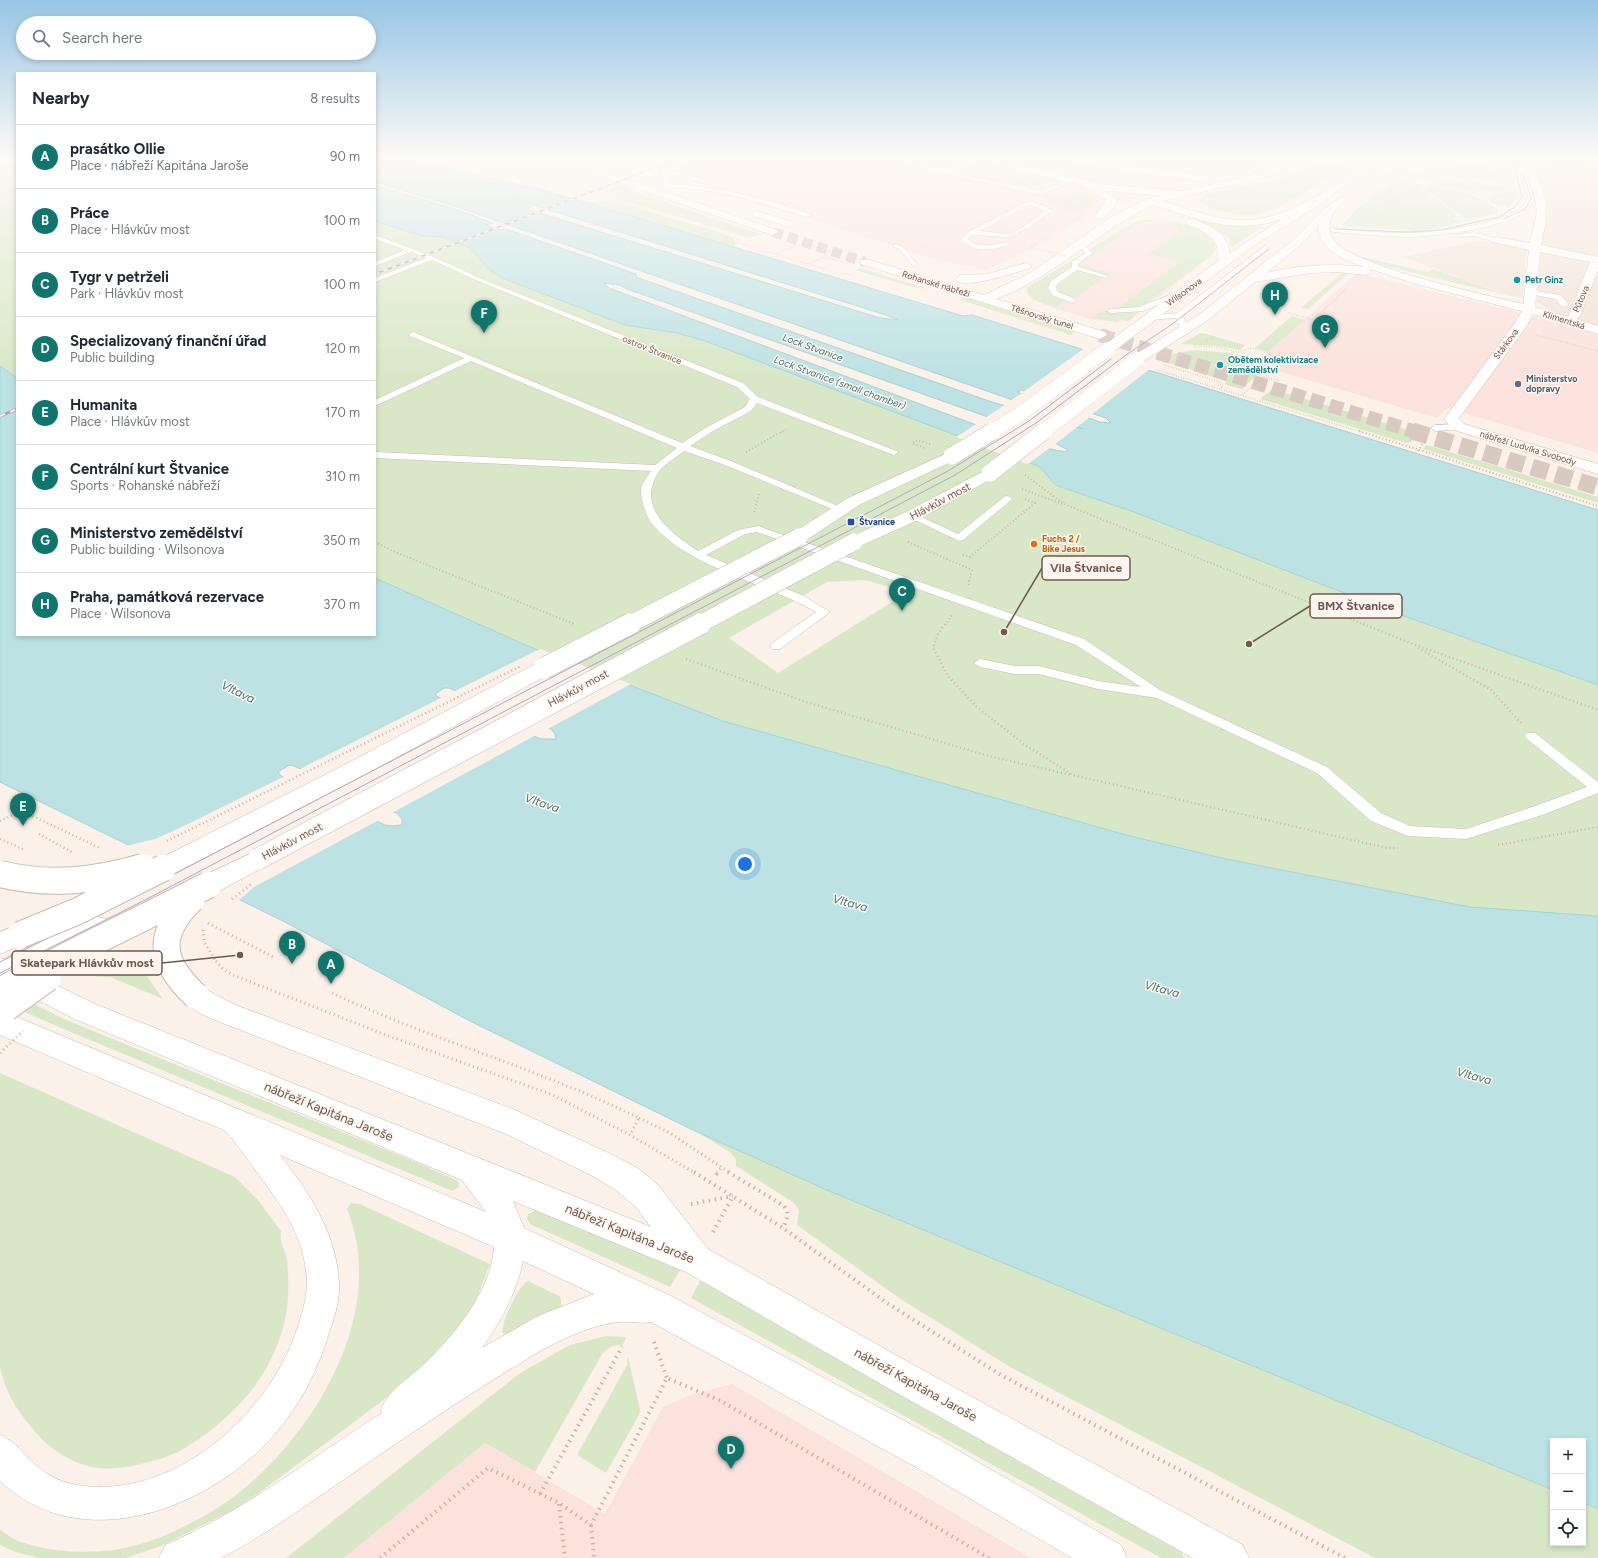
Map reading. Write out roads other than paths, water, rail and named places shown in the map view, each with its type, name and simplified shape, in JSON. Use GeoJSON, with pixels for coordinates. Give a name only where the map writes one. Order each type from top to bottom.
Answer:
{"type":"FeatureCollection","features":[{"type":"Feature","properties":{"kind":"main road"},"geometry":{"type":"LineString","coordinates":[[766,230],[773,232]]}},
{"type":"Feature","properties":{"kind":"main road"},"geometry":{"type":"LineString","coordinates":[[992,294],[1012,289],[1102,230]]}},
{"type":"Feature","properties":{"kind":"main road"},"geometry":{"type":"LineString","coordinates":[[1207,230],[1214,233],[1222,240],[1225,252],[1224,264]]}},
{"type":"Feature","properties":{"kind":"main road","name":"Wilsonova"},"geometry":{"type":"LineString","coordinates":[[840,509],[952,456],[1019,415],[1270,230]]}},
{"type":"Feature","properties":{"kind":"main road"},"geometry":{"type":"LineString","coordinates":[[1185,330],[1249,281],[1296,243],[1309,230]]}},
{"type":"Feature","properties":{"kind":"main road"},"geometry":{"type":"LineString","coordinates":[[1327,230],[1329,233],[1329,243],[1340,252],[1369,269]]}},
{"type":"Feature","properties":{"kind":"main road","name":"Stárkova"},"geometry":{"type":"LineString","coordinates":[[1458,427],[1451,419],[1521,324],[1529,309],[1532,292],[1535,248],[1538,230]]}},
{"type":"Feature","properties":{"kind":"main road"},"geometry":{"type":"LineString","coordinates":[[1489,237],[1597,260]]}},
{"type":"Feature","properties":{"kind":"main road","name":"Rohanské nábřeží"},"geometry":{"type":"LineString","coordinates":[[894,258],[928,269]]}},
{"type":"Feature","properties":{"kind":"main road"},"geometry":{"type":"LineString","coordinates":[[992,294],[1038,258]]}},
{"type":"Feature","properties":{"kind":"main road","name":"Půtova"},"geometry":{"type":"LineString","coordinates":[[1574,316],[1597,260]]}},
{"type":"Feature","properties":{"kind":"main road","name":"Rohanské nábřeží"},"geometry":{"type":"LineString","coordinates":[[865,262],[992,294]]}},
{"type":"Feature","properties":{"kind":"main road"},"geometry":{"type":"LineString","coordinates":[[961,279],[989,276],[1026,266]]}},
{"type":"Feature","properties":{"kind":"main road"},"geometry":{"type":"LineString","coordinates":[[1249,281],[1281,272],[1324,267],[1369,269]]}},
{"type":"Feature","properties":{"kind":"main road","name":"Klimentská"},"geometry":{"type":"LineString","coordinates":[[1369,269],[1529,309],[1598,330]]}},
{"type":"Feature","properties":{"kind":"main road","name":"Rohanské nábřeží"},"geometry":{"type":"LineString","coordinates":[[948,275],[961,279],[992,294]]}},
{"type":"Feature","properties":{"kind":"main road","name":"Těšnovský tunel"},"geometry":{"type":"LineString","coordinates":[[992,294],[1032,305],[1104,331],[992,294]]}},
{"type":"Feature","properties":{"kind":"main road","name":"Hlávkův most"},"geometry":{"type":"LineString","coordinates":[[0,991],[49,964],[96,931],[126,928],[854,542],[912,516],[990,473],[1138,359],[1185,330]]}},
{"type":"Feature","properties":{"kind":"main road","name":"nábřeží Ludvíka Svobody"},"geometry":{"type":"LineString","coordinates":[[1458,427],[1598,469]]}},
{"type":"Feature","properties":{"kind":"main road"},"geometry":{"type":"LineString","coordinates":[[0,943],[102,899],[358,768],[544,668],[815,528],[840,509]]}},
{"type":"Feature","properties":{"kind":"main road"},"geometry":{"type":"LineString","coordinates":[[0,874],[24,880],[63,883],[106,878],[152,864],[230,833]]}},
{"type":"Feature","properties":{"kind":"main road"},"geometry":{"type":"LineString","coordinates":[[208,885],[174,918],[167,942],[171,965],[185,987],[206,1004],[515,1124],[602,1165],[628,1180],[704,1249]]}},
{"type":"Feature","properties":{"kind":"main road"},"geometry":{"type":"LineString","coordinates":[[0,1013],[96,931]]}},
{"type":"Feature","properties":{"kind":"main road","name":"nábřeží Kapitána Jaroše"},"geometry":{"type":"LineString","coordinates":[[0,969],[86,1012],[468,1168],[704,1249],[914,1384],[1230,1558]]}},
{"type":"Feature","properties":{"kind":"main road"},"geometry":{"type":"LineString","coordinates":[[0,1022],[510,1238],[658,1307],[927,1453],[1108,1558]]}},
{"type":"Feature","properties":{"kind":"main road"},"geometry":{"type":"LineString","coordinates":[[0,1453],[10,1467],[30,1484],[52,1498],[74,1504],[100,1505],[124,1504],[151,1499],[190,1482],[215,1465],[244,1440],[267,1415],[289,1387],[312,1337],[324,1288],[319,1250],[304,1214],[288,1190],[236,1123]]}},
{"type":"Feature","properties":{"kind":"main road"},"geometry":{"type":"LineString","coordinates":[[337,1462],[416,1394],[463,1347],[488,1309],[499,1286],[506,1263],[510,1238],[500,1206],[491,1191],[468,1168]]}},
{"type":"Feature","properties":{"kind":"main road"},"geometry":{"type":"LineString","coordinates":[[187,1555],[244,1525],[337,1462],[500,1356],[560,1324],[592,1311],[611,1306],[632,1305],[658,1307]]}},
{"type":"Feature","properties":{"kind":"lane"},"geometry":{"type":"LineString","coordinates":[[976,230],[964,238],[969,244],[995,247],[1007,244]]}},
{"type":"Feature","properties":{"kind":"lane"},"geometry":{"type":"LineString","coordinates":[[970,233],[993,233],[1008,236],[1022,230]]}},
{"type":"Feature","properties":{"kind":"lane"},"geometry":{"type":"LineString","coordinates":[[1329,233],[1422,234],[1457,230]]}},
{"type":"Feature","properties":{"kind":"lane"},"geometry":{"type":"LineString","coordinates":[[1388,237],[1437,237],[1470,234],[1489,237]]}},
{"type":"Feature","properties":{"kind":"lane","name":"ostrov Štvanice"},"geometry":{"type":"LineString","coordinates":[[376,237],[432,258],[480,280],[740,385],[755,399]]}},
{"type":"Feature","properties":{"kind":"lane"},"geometry":{"type":"LineString","coordinates":[[1076,268],[1074,262],[1089,253],[1082,244]]}},
{"type":"Feature","properties":{"kind":"lane","name":"Rohanské nábřeží"},"geometry":{"type":"LineString","coordinates":[[896,246],[901,248],[915,265]]}},
{"type":"Feature","properties":{"kind":"lane"},"geometry":{"type":"LineString","coordinates":[[1150,318],[1180,315],[1265,248]]}},
{"type":"Feature","properties":{"kind":"lane"},"geometry":{"type":"LineString","coordinates":[[376,264],[411,250]]}},
{"type":"Feature","properties":{"kind":"lane"},"geometry":{"type":"LineString","coordinates":[[376,280],[432,258]]}},
{"type":"Feature","properties":{"kind":"lane"},"geometry":{"type":"LineString","coordinates":[[1072,301],[1055,293],[1052,288],[1054,283],[1076,268],[1106,276]]}},
{"type":"Feature","properties":{"kind":"lane"},"geometry":{"type":"LineString","coordinates":[[1532,292],[1558,297],[1565,306]]}},
{"type":"Feature","properties":{"kind":"lane"},"geometry":{"type":"LineString","coordinates":[[1111,311],[1140,309],[1183,293]]}},
{"type":"Feature","properties":{"kind":"lane"},"geometry":{"type":"LineString","coordinates":[[1180,315],[1185,330]]}},
{"type":"Feature","properties":{"kind":"lane"},"geometry":{"type":"LineString","coordinates":[[413,334],[683,447],[728,463],[840,509]]}},
{"type":"Feature","properties":{"kind":"lane"},"geometry":{"type":"LineString","coordinates":[[376,403],[471,358]]}},
{"type":"Feature","properties":{"kind":"lane"},"geometry":{"type":"LineString","coordinates":[[776,646],[824,612],[800,598],[698,555],[675,540],[657,524],[648,505],[646,488],[656,468],[683,447],[710,429],[748,409],[755,399],[894,452]]}},
{"type":"Feature","properties":{"kind":"lane"},"geometry":{"type":"LineString","coordinates":[[1436,428],[1458,427]]}},
{"type":"Feature","properties":{"kind":"lane"},"geometry":{"type":"LineString","coordinates":[[376,455],[656,468]]}},
{"type":"Feature","properties":{"kind":"lane"},"geometry":{"type":"LineString","coordinates":[[912,516],[959,538],[1007,499]]}},
{"type":"Feature","properties":{"kind":"lane"},"geometry":{"type":"LineString","coordinates":[[698,555],[742,532],[758,530],[963,600],[1080,642],[1160,694],[1322,770],[1376,817],[1408,831],[1466,834],[1540,810],[1598,788]]}},
{"type":"Feature","properties":{"kind":"lane"},"geometry":{"type":"LineString","coordinates":[[980,663],[1015,670],[1039,670],[1098,685],[1160,694]]}},
{"type":"Feature","properties":{"kind":"lane"},"geometry":{"type":"LineString","coordinates":[[1531,736],[1598,788]]}},
{"type":"Feature","properties":{"kind":"lane"},"geometry":{"type":"LineString","coordinates":[[0,969],[96,931],[102,899]]}},
{"type":"Feature","properties":{"kind":"water"},"geometry":{"type":"Polygon","coordinates":[[[402,230],[508,230],[636,274],[636,277],[647,281],[989,401],[1083,429],[1007,398],[523,230],[594,230],[880,318],[898,320],[612,230],[677,230],[963,316],[972,315],[1598,510],[1598,685],[1404,616],[1131,511],[1058,486],[1038,466],[705,341],[677,333],[625,325],[502,278],[491,271],[468,247],[442,237],[422,236],[402,230]],[[604,283],[609,288],[1030,445],[1066,452],[1068,450],[1044,437],[619,285],[604,283]],[[1022,390],[1017,392],[1100,422],[1111,423],[1106,418],[1022,390]]]}},
{"type":"Feature","properties":{"kind":"water","name":"Vltava"},"geometry":{"type":"Polygon","coordinates":[[[0,366],[16,377],[16,636],[376,636],[376,578],[528,646],[723,721],[1126,835],[1226,859],[1470,907],[1598,916],[1598,1509],[1586,1504],[1586,1438],[1550,1438],[1550,1489],[829,1191],[695,1131],[470,1021],[285,922],[0,782],[0,366]],[[444,688],[435,694],[438,697],[541,739],[556,739],[555,734],[551,729],[449,688],[444,688]],[[289,765],[278,772],[281,776],[385,825],[402,825],[402,819],[398,814],[294,766],[289,765]]]}},
{"type":"Feature","properties":{"kind":"tunnel"},"geometry":{"type":"LineString","coordinates":[[773,232],[865,262]]}},
{"type":"Feature","properties":{"kind":"tunnel"},"geometry":{"type":"LineString","coordinates":[[1100,335],[1416,432]]}},
{"type":"Feature","properties":{"kind":"tunnel"},"geometry":{"type":"LineString","coordinates":[[1412,431],[1598,487]]}},
{"type":"Feature","properties":{"kind":"tram line"},"geometry":{"type":"LineString","coordinates":[[1352,230],[1406,232],[1442,230]]}},
{"type":"Feature","properties":{"kind":"tram line"},"geometry":{"type":"LineString","coordinates":[[0,973],[145,900],[955,475],[1036,423],[1126,355],[1171,325],[1269,249]]}},
{"type":"Feature","properties":{"kind":"tram line"},"geometry":{"type":"LineString","coordinates":[[0,962],[140,892],[948,471],[1029,421],[1111,359]]}},
{"type":"Feature","properties":{"kind":"railway"},"geometry":{"type":"LineString","coordinates":[[376,274],[492,230]]}},
{"type":"Feature","properties":{"kind":"railway"},"geometry":{"type":"LineString","coordinates":[[0,416],[16,409]]}},
{"type":"Feature","properties":{"kind":"place","name":"Petr Ginz"},"geometry":{"type":"Point","coordinates":[1517,280]}},
{"type":"Feature","properties":{"kind":"place","name":"Praha, památková rezervace"},"geometry":{"type":"Point","coordinates":[1275,315]}},
{"type":"Feature","properties":{"kind":"place","name":"Centrální kurt Štvanice"},"geometry":{"type":"Point","coordinates":[484,333]}},
{"type":"Feature","properties":{"kind":"place","name":"Ministerstvo zemědělství"},"geometry":{"type":"Point","coordinates":[1325,348]}},
{"type":"Feature","properties":{"kind":"place","name":"Obětem kolektivizace zemědělství"},"geometry":{"type":"Point","coordinates":[1220,365]}},
{"type":"Feature","properties":{"kind":"place","name":"Ministerstvo dopravy"},"geometry":{"type":"Point","coordinates":[1518,384]}},
{"type":"Feature","properties":{"kind":"place","name":"Štvanice"},"geometry":{"type":"Point","coordinates":[851,522]}},
{"type":"Feature","properties":{"kind":"place","name":"Fuchs 2 / Bike Jesus"},"geometry":{"type":"Point","coordinates":[1034,544]}},
{"type":"Feature","properties":{"kind":"place","name":"Tygr v petrželi"},"geometry":{"type":"Point","coordinates":[902,611]}},
{"type":"Feature","properties":{"kind":"place","name":"Vila Štvanice"},"geometry":{"type":"Point","coordinates":[1004,632]}},
{"type":"Feature","properties":{"kind":"place","name":"BMX Štvanice"},"geometry":{"type":"Point","coordinates":[1249,644]}},
{"type":"Feature","properties":{"kind":"place","name":"Humanita"},"geometry":{"type":"Point","coordinates":[23,826]}},
{"type":"Feature","properties":{"kind":"place","name":"Skatepark Hlávkův most"},"geometry":{"type":"Point","coordinates":[240,955]}},
{"type":"Feature","properties":{"kind":"place","name":"Práce"},"geometry":{"type":"Point","coordinates":[292,964]}},
{"type":"Feature","properties":{"kind":"place","name":"prasátko Ollie"},"geometry":{"type":"Point","coordinates":[331,984]}},
{"type":"Feature","properties":{"kind":"place","name":"Specializovaný finanční úřad"},"geometry":{"type":"Point","coordinates":[731,1469]}},
{"type":"Feature","properties":{"kind":"water label","name":"Lock Stvanice"},"geometry":{"type":"Point","coordinates":[813,347]}},
{"type":"Feature","properties":{"kind":"water label","name":"Lock Stvanice (small chamber)"},"geometry":{"type":"Point","coordinates":[840,382]}}]}
